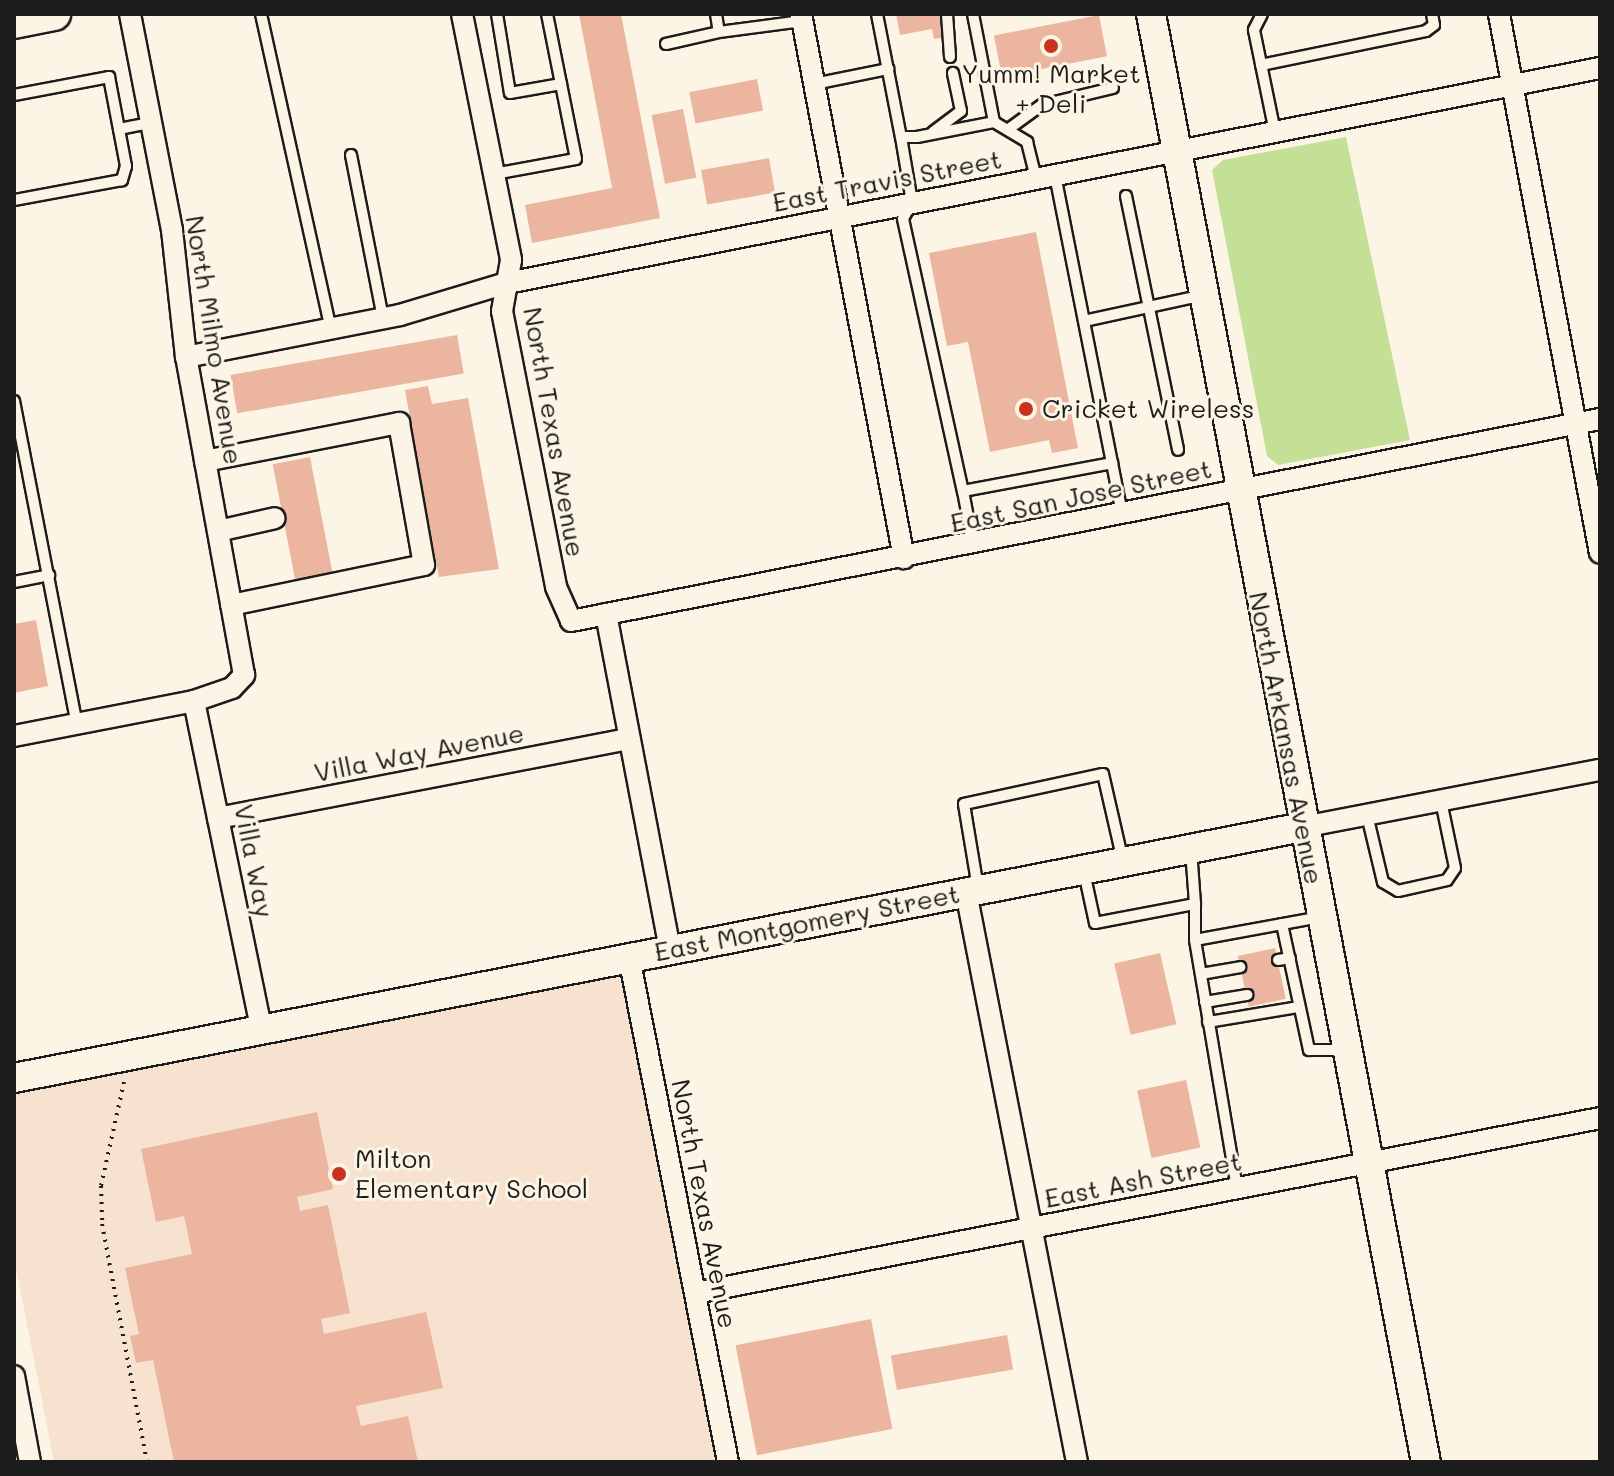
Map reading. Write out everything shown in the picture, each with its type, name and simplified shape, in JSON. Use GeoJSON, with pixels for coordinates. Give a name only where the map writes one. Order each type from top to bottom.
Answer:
{"type":"FeatureCollection","features":[{"type":"Feature","properties":{"kind":"main road"},"geometry":{"type":"LineString","coordinates":[[14,22],[54,14]]}},
{"type":"Feature","properties":{"kind":"main road","name":"North Arkansas Avenue"},"geometry":{"type":"LineString","coordinates":[[1151,14],[1320,917],[1426,1462]]}},
{"type":"Feature","properties":{"kind":"main road","name":"East Montgomery Street"},"geometry":{"type":"LineString","coordinates":[[14,1078],[1303,827]]}},
{"type":"Feature","properties":{"kind":"street","name":"North Milmo Avenue"},"geometry":{"type":"LineString","coordinates":[[130,14],[172,230],[186,357],[244,675],[232,688],[194,701]]}},
{"type":"Feature","properties":{"kind":"street","name":"North Texas Avenue"},"geometry":{"type":"LineString","coordinates":[[462,14],[511,260],[502,311],[556,587],[571,621]]}},
{"type":"Feature","properties":{"kind":"street"},"geometry":{"type":"LineString","coordinates":[[1499,14],[1600,553]]}},
{"type":"Feature","properties":{"kind":"street"},"geometry":{"type":"LineString","coordinates":[[802,17],[904,558]]}},
{"type":"Feature","properties":{"kind":"street","name":"East Travis Street"},"geometry":{"type":"LineString","coordinates":[[186,357],[383,318],[507,283],[1600,68]]}},
{"type":"Feature","properties":{"kind":"street","name":"East San Jose Street"},"geometry":{"type":"LineString","coordinates":[[571,621],[1600,419]]}},
{"type":"Feature","properties":{"kind":"street"},"geometry":{"type":"LineString","coordinates":[[205,461],[399,423],[424,565],[231,605]]}},
{"type":"Feature","properties":{"kind":"street"},"geometry":{"type":"LineString","coordinates":[[218,531],[275,518]]}},
{"type":"Feature","properties":{"kind":"street"},"geometry":{"type":"LineString","coordinates":[[606,614],[670,949]]}},
{"type":"Feature","properties":{"kind":"street"},"geometry":{"type":"LineString","coordinates":[[14,736],[194,701]]}},
{"type":"Feature","properties":{"kind":"street","name":"Villa Way"},"geometry":{"type":"LineString","coordinates":[[194,701],[262,1031]]}},
{"type":"Feature","properties":{"kind":"street","name":"Villa Way Avenue"},"geometry":{"type":"LineString","coordinates":[[218,818],[629,739]]}},
{"type":"Feature","properties":{"kind":"street","name":"East Montgomery Street"},"geometry":{"type":"LineString","coordinates":[[1303,827],[1600,770]]}},
{"type":"Feature","properties":{"kind":"street"},"geometry":{"type":"LineString","coordinates":[[972,891],[1077,1462]]}},
{"type":"Feature","properties":{"kind":"street","name":"North Texas Avenue"},"geometry":{"type":"LineString","coordinates":[[629,957],[728,1462]]}},
{"type":"Feature","properties":{"kind":"street","name":"East Ash Street"},"geometry":{"type":"LineString","coordinates":[[695,1293],[1600,1118]]}},
{"type":"Feature","properties":{"kind":"street"},"geometry":{"type":"LineString","coordinates":[[14,1376],[18,1423],[30,1462]]}},
{"type":"Feature","properties":{"kind":"lane"},"geometry":{"type":"LineString","coordinates":[[261,14],[331,329]]}},
{"type":"Feature","properties":{"kind":"lane"},"geometry":{"type":"LineString","coordinates":[[497,14],[510,93],[561,84]]}},
{"type":"Feature","properties":{"kind":"lane"},"geometry":{"type":"LineString","coordinates":[[494,174],[576,159],[547,14]]}},
{"type":"Feature","properties":{"kind":"lane"},"geometry":{"type":"LineString","coordinates":[[716,14],[719,32]]}},
{"type":"Feature","properties":{"kind":"lane"},"geometry":{"type":"LineString","coordinates":[[877,14],[912,202],[903,219],[973,544]]}},
{"type":"Feature","properties":{"kind":"lane"},"geometry":{"type":"LineString","coordinates":[[947,14],[950,57]]}},
{"type":"Feature","properties":{"kind":"lane"},"geometry":{"type":"LineString","coordinates":[[973,14],[994,122]]}},
{"type":"Feature","properties":{"kind":"lane"},"geometry":{"type":"LineString","coordinates":[[1262,14],[1254,30],[1275,132]]}},
{"type":"Feature","properties":{"kind":"lane"},"geometry":{"type":"LineString","coordinates":[[1261,65],[1426,31],[1434,25],[1432,14]]}},
{"type":"Feature","properties":{"kind":"lane"},"geometry":{"type":"LineString","coordinates":[[666,44],[802,17]]}},
{"type":"Feature","properties":{"kind":"lane"},"geometry":{"type":"LineString","coordinates":[[814,84],[888,69]]}},
{"type":"Feature","properties":{"kind":"lane"},"geometry":{"type":"LineString","coordinates":[[932,134],[961,111],[953,73]]}},
{"type":"Feature","properties":{"kind":"lane"},"geometry":{"type":"LineString","coordinates":[[14,95],[109,77],[126,166],[122,180],[14,200]]}},
{"type":"Feature","properties":{"kind":"lane"},"geometry":{"type":"LineString","coordinates":[[1010,128],[1042,105],[1113,88]]}},
{"type":"Feature","properties":{"kind":"lane"},"geometry":{"type":"LineString","coordinates":[[901,137],[994,122],[1010,128],[1027,142],[1045,176],[1084,321],[1122,514]]}},
{"type":"Feature","properties":{"kind":"lane"},"geometry":{"type":"LineString","coordinates":[[119,129],[151,123]]}},
{"type":"Feature","properties":{"kind":"lane"},"geometry":{"type":"LineString","coordinates":[[351,155],[383,318]]}},
{"type":"Feature","properties":{"kind":"lane"},"geometry":{"type":"LineString","coordinates":[[1126,196],[1178,450]]}},
{"type":"Feature","properties":{"kind":"lane"},"geometry":{"type":"LineString","coordinates":[[1084,321],[1204,295]]}},
{"type":"Feature","properties":{"kind":"lane"},"geometry":{"type":"LineString","coordinates":[[14,401],[77,724]]}},
{"type":"Feature","properties":{"kind":"lane"},"geometry":{"type":"LineString","coordinates":[[963,491],[1112,463]]}},
{"type":"Feature","properties":{"kind":"lane"},"geometry":{"type":"LineString","coordinates":[[14,582],[49,575]]}},
{"type":"Feature","properties":{"kind":"lane"},"geometry":{"type":"LineString","coordinates":[[972,891],[964,804],[1103,774],[1124,862]]}},
{"type":"Feature","properties":{"kind":"lane"},"geometry":{"type":"LineString","coordinates":[[1367,815],[1383,882],[1398,891],[1447,880],[1455,868],[1441,801]]}},
{"type":"Feature","properties":{"kind":"lane"},"geometry":{"type":"LineString","coordinates":[[1190,849],[1195,940],[1237,1188]]}},
{"type":"Feature","properties":{"kind":"lane"},"geometry":{"type":"LineString","coordinates":[[1084,870],[1095,923],[1195,904]]}},
{"type":"Feature","properties":{"kind":"lane"},"geometry":{"type":"LineString","coordinates":[[1195,940],[1320,917]]}},
{"type":"Feature","properties":{"kind":"lane"},"geometry":{"type":"LineString","coordinates":[[1282,924],[1290,958],[1289,988],[1299,1007],[1309,1050],[1346,1050]]}},
{"type":"Feature","properties":{"kind":"lane"},"geometry":{"type":"LineString","coordinates":[[1278,960],[1290,958]]}},
{"type":"Feature","properties":{"kind":"lane"},"geometry":{"type":"LineString","coordinates":[[1201,974],[1240,967]]}},
{"type":"Feature","properties":{"kind":"lane"},"geometry":{"type":"LineString","coordinates":[[1205,1002],[1247,995]]}},
{"type":"Feature","properties":{"kind":"lane"},"geometry":{"type":"LineString","coordinates":[[1208,1022],[1299,1007]]}},
{"type":"Feature","properties":{"kind":"path"},"geometry":{"type":"LineString","coordinates":[[137,1077],[124,1081],[114,1109],[101,1186],[102,1224],[147,1462]]}},
{"type":"Feature","properties":{"kind":"shaded area","name":"Milton Elementary School"},"geometry":{"type":"Polygon","coordinates":[[[623,974],[718,1462],[54,1462],[14,1258],[14,1089],[623,974]]]}},
{"type":"Feature","properties":{"kind":"green space"},"geometry":{"type":"Polygon","coordinates":[[[1346,137],[1410,440],[1278,465],[1267,456],[1212,170],[1223,160],[1346,137]]]}},
{"type":"Feature","properties":{"kind":"building"},"geometry":{"type":"Polygon","coordinates":[[[579,14],[621,14],[660,218],[532,243],[525,205],[612,188],[579,14]]]}},
{"type":"Feature","properties":{"kind":"building"},"geometry":{"type":"Polygon","coordinates":[[[896,14],[942,14],[946,37],[934,39],[932,29],[900,35],[896,14]]]}},
{"type":"Feature","properties":{"kind":"building","name":"Yumm! Market + Deli"},"geometry":{"type":"Polygon","coordinates":[[[1099,15],[1107,56],[1002,77],[994,35],[1099,15]]]}},
{"type":"Feature","properties":{"kind":"building"},"geometry":{"type":"Polygon","coordinates":[[[757,79],[763,110],[695,124],[689,92],[757,79]]]}},
{"type":"Feature","properties":{"kind":"building"},"geometry":{"type":"Polygon","coordinates":[[[683,109],[696,178],[665,184],[652,115],[683,109]]]}},
{"type":"Feature","properties":{"kind":"building"},"geometry":{"type":"Polygon","coordinates":[[[769,158],[775,192],[707,204],[701,170],[769,158]]]}},
{"type":"Feature","properties":{"kind":"building"},"geometry":{"type":"Polygon","coordinates":[[[1036,232],[1078,448],[1052,453],[1049,440],[990,452],[968,342],[947,346],[929,253],[1036,232]]]}},
{"type":"Feature","properties":{"kind":"building"},"geometry":{"type":"Polygon","coordinates":[[[457,335],[464,373],[237,413],[230,375],[457,335]]]}},
{"type":"Feature","properties":{"kind":"building"},"geometry":{"type":"Polygon","coordinates":[[[428,386],[432,404],[468,398],[499,569],[439,577],[405,390],[428,386]]]}},
{"type":"Feature","properties":{"kind":"building"},"geometry":{"type":"Polygon","coordinates":[[[310,457],[333,574],[295,581],[273,464],[310,457]]]}},
{"type":"Feature","properties":{"kind":"building"},"geometry":{"type":"Polygon","coordinates":[[[36,620],[48,686],[14,693],[14,624],[36,620]]]}},
{"type":"Feature","properties":{"kind":"building"},"geometry":{"type":"Polygon","coordinates":[[[1275,948],[1286,999],[1249,1007],[1238,956],[1275,948]]]}},
{"type":"Feature","properties":{"kind":"building"},"geometry":{"type":"Polygon","coordinates":[[[1160,953],[1176,1024],[1131,1035],[1114,964],[1160,953]]]}},
{"type":"Feature","properties":{"kind":"building"},"geometry":{"type":"Polygon","coordinates":[[[1186,1080],[1200,1147],[1151,1158],[1137,1090],[1186,1080]]]}},
{"type":"Feature","properties":{"kind":"building"},"geometry":{"type":"Polygon","coordinates":[[[317,1112],[333,1189],[297,1197],[300,1211],[328,1205],[350,1313],[321,1319],[324,1334],[426,1312],[443,1388],[356,1406],[361,1426],[408,1416],[418,1462],[174,1462],[153,1360],[136,1363],[130,1336],[139,1334],[125,1268],[192,1254],[184,1216],[156,1222],[141,1149],[317,1112]]]}},
{"type":"Feature","properties":{"kind":"building"},"geometry":{"type":"Polygon","coordinates":[[[871,1319],[892,1429],[757,1455],[736,1345],[871,1319]]]}},
{"type":"Feature","properties":{"kind":"building"},"geometry":{"type":"Polygon","coordinates":[[[1007,1335],[1013,1369],[897,1390],[891,1355],[1007,1335]]]}},
{"type":"Feature","properties":{"kind":"place","name":"Yumm! Market + Deli"},"geometry":{"type":"Point","coordinates":[1051,46]}},
{"type":"Feature","properties":{"kind":"place","name":"Cricket Wireless"},"geometry":{"type":"Point","coordinates":[1026,409]}},
{"type":"Feature","properties":{"kind":"place","name":"Milton Elementary School"},"geometry":{"type":"Point","coordinates":[339,1174]}}]}
